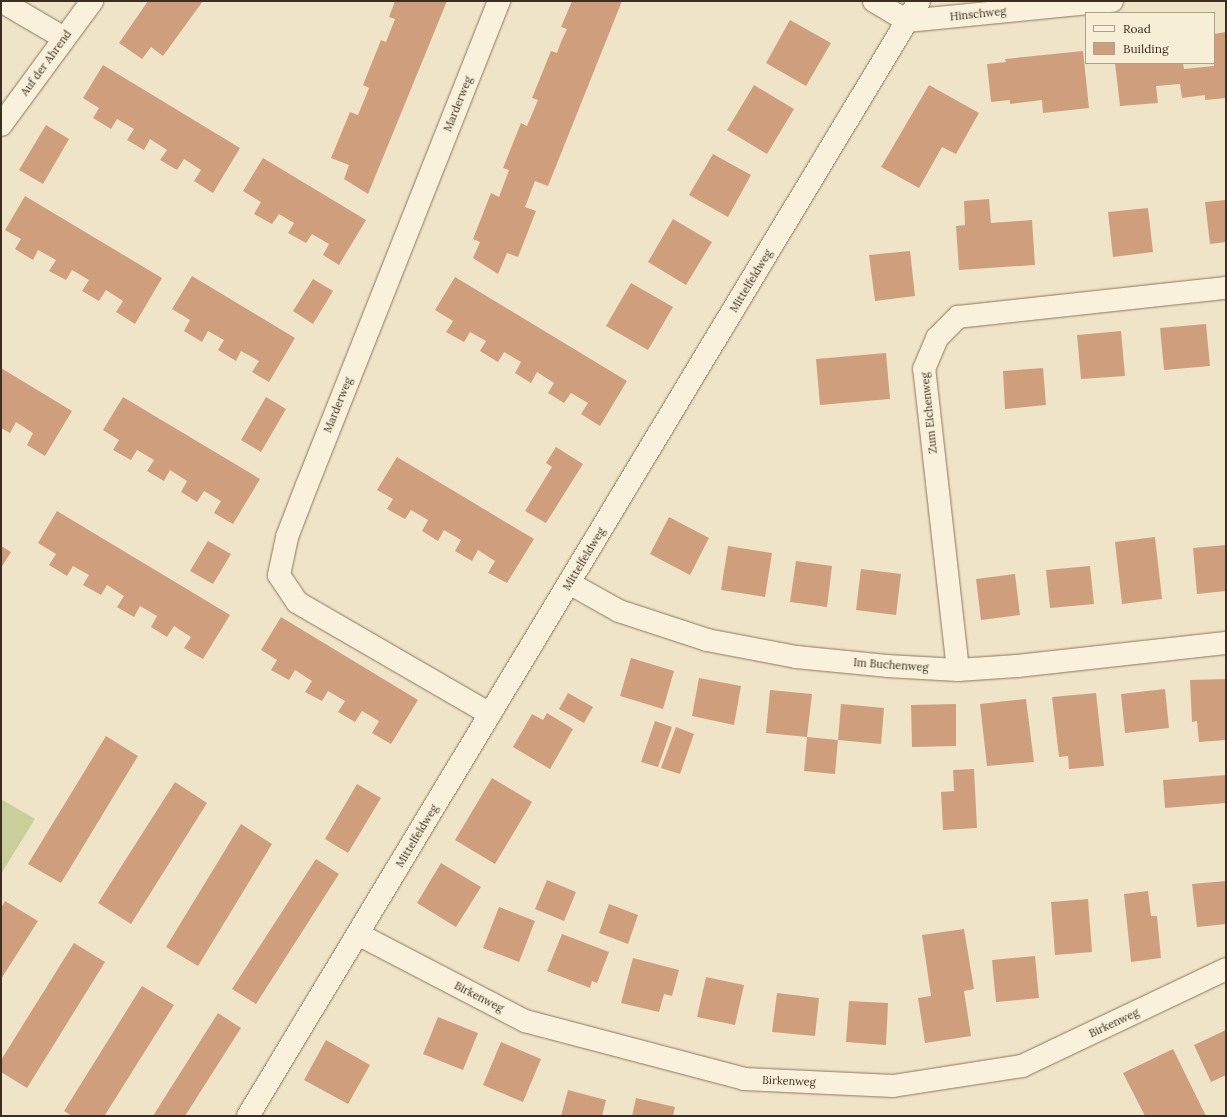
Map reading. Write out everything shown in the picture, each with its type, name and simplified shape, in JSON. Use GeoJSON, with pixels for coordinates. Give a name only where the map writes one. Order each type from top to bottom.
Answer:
{"type":"FeatureCollection","features":[{"type":"Feature","properties":{"kind":"street"},"geometry":{"type":"LineString","coordinates":[[1,1],[64,38]]}},
{"type":"Feature","properties":{"kind":"street","name":"Auf der Ahrend"},"geometry":{"type":"LineString","coordinates":[[1,125],[92,1]]}},
{"type":"Feature","properties":{"kind":"street","name":"Marderweg"},"geometry":{"type":"LineString","coordinates":[[490,714],[297,602],[280,575],[287,537],[499,1]]}},
{"type":"Feature","properties":{"kind":"street"},"geometry":{"type":"LineString","coordinates":[[874,1],[908,21]]}},
{"type":"Feature","properties":{"kind":"street","name":"Mittelfeldweg"},"geometry":{"type":"LineString","coordinates":[[248,1116],[919,1]]}},
{"type":"Feature","properties":{"kind":"street","name":"Hinschweg"},"geometry":{"type":"LineString","coordinates":[[908,21],[1112,1]]}},
{"type":"Feature","properties":{"kind":"street","name":"Zum Eichenweg"},"geometry":{"type":"LineString","coordinates":[[958,670],[924,369],[937,338],[958,317],[1226,288]]}},
{"type":"Feature","properties":{"kind":"street","name":"Im Buchenweg"},"geometry":{"type":"LineString","coordinates":[[569,583],[619,611],[707,640],[796,657],[887,666],[958,670],[1017,666],[1226,642]]}},
{"type":"Feature","properties":{"kind":"street","name":"Birkenweg"},"geometry":{"type":"LineString","coordinates":[[358,934],[525,1021],[744,1079],[893,1086],[1022,1066],[1226,969]]}},
{"type":"Feature","properties":{"kind":"green space"},"geometry":{"type":"Polygon","coordinates":[[[1,799],[35,819],[1,874],[1,799]]]}},
{"type":"Feature","properties":{"kind":"building"},"geometry":{"type":"Polygon","coordinates":[[[148,1],[203,1],[163,56],[151,47],[142,59],[119,43],[148,1]]]}},
{"type":"Feature","properties":{"kind":"building"},"geometry":{"type":"Polygon","coordinates":[[[395,1],[447,1],[368,194],[344,179],[349,165],[331,158],[350,112],[358,115],[369,88],[363,85],[381,40],[386,42],[395,19],[389,17],[395,1]]]}},
{"type":"Feature","properties":{"kind":"building"},"geometry":{"type":"Polygon","coordinates":[[[572,1],[622,1],[548,186],[535,181],[525,207],[536,211],[518,257],[507,253],[498,274],[473,258],[480,242],[473,239],[491,193],[499,197],[509,170],[503,168],[521,123],[527,126],[538,100],[532,98],[551,51],[557,53],[567,29],[561,27],[572,1]]]}},
{"type":"Feature","properties":{"kind":"building"},"geometry":{"type":"Polygon","coordinates":[[[790,20],[831,43],[806,86],[766,63],[790,20]]]}},
{"type":"Feature","properties":{"kind":"building"},"geometry":{"type":"Polygon","coordinates":[[[1226,32],[1226,98],[1205,100],[1205,95],[1182,98],[1180,84],[1156,86],[1158,103],[1120,106],[1115,64],[1183,64],[1184,69],[1214,66],[1215,34],[1226,32]]]}},
{"type":"Feature","properties":{"kind":"building"},"geometry":{"type":"Polygon","coordinates":[[[1083,51],[1089,108],[1043,113],[1042,100],[1010,104],[1010,100],[991,102],[987,64],[1006,62],[1005,59],[1083,51]]]}},
{"type":"Feature","properties":{"kind":"building"},"geometry":{"type":"Polygon","coordinates":[[[103,65],[240,148],[213,193],[194,181],[201,170],[184,159],[177,170],[160,160],[167,150],[150,139],[144,150],[127,140],[134,129],[117,119],[111,129],[93,118],[99,108],[83,98],[103,65]]]}},
{"type":"Feature","properties":{"kind":"building"},"geometry":{"type":"Polygon","coordinates":[[[754,85],[794,109],[767,154],[727,130],[754,85]]]}},
{"type":"Feature","properties":{"kind":"building"},"geometry":{"type":"Polygon","coordinates":[[[929,85],[979,113],[956,154],[942,147],[919,188],[881,167],[929,85]]]}},
{"type":"Feature","properties":{"kind":"building"},"geometry":{"type":"Polygon","coordinates":[[[46,125],[69,139],[43,184],[19,170],[46,125]]]}},
{"type":"Feature","properties":{"kind":"building"},"geometry":{"type":"Polygon","coordinates":[[[713,154],[751,175],[728,217],[689,195],[713,154]]]}},
{"type":"Feature","properties":{"kind":"building"},"geometry":{"type":"Polygon","coordinates":[[[263,158],[366,220],[339,265],[323,255],[329,244],[312,234],[306,243],[288,233],[294,223],[279,214],[272,224],[254,214],[261,202],[243,191],[263,158]]]}},
{"type":"Feature","properties":{"kind":"building"},"geometry":{"type":"Polygon","coordinates":[[[25,196],[162,278],[135,324],[116,312],[123,301],[106,290],[99,301],[82,291],[89,280],[72,270],[66,280],[49,271],[56,260],[38,250],[33,260],[15,249],[21,239],[5,230],[25,196]]]}},
{"type":"Feature","properties":{"kind":"building"},"geometry":{"type":"Polygon","coordinates":[[[989,199],[991,223],[1032,220],[1035,265],[959,270],[956,226],[965,225],[964,201],[989,199]]]}},
{"type":"Feature","properties":{"kind":"building"},"geometry":{"type":"Polygon","coordinates":[[[1226,200],[1226,242],[1210,244],[1205,202],[1226,200]]]}},
{"type":"Feature","properties":{"kind":"building"},"geometry":{"type":"Polygon","coordinates":[[[1148,208],[1153,252],[1113,257],[1108,212],[1148,208]]]}},
{"type":"Feature","properties":{"kind":"building"},"geometry":{"type":"Polygon","coordinates":[[[673,219],[712,242],[686,285],[648,262],[673,219]]]}},
{"type":"Feature","properties":{"kind":"building"},"geometry":{"type":"Polygon","coordinates":[[[910,251],[915,296],[875,301],[869,255],[910,251]]]}},
{"type":"Feature","properties":{"kind":"building"},"geometry":{"type":"Polygon","coordinates":[[[192,276],[295,338],[269,382],[252,372],[259,361],[241,351],[236,361],[218,350],[224,340],[208,331],[202,342],[184,331],[190,320],[172,309],[192,276]]]}},
{"type":"Feature","properties":{"kind":"building"},"geometry":{"type":"Polygon","coordinates":[[[455,277],[627,381],[600,426],[581,414],[588,403],[571,393],[564,403],[548,393],[554,383],[537,372],[531,383],[515,373],[521,362],[504,352],[498,362],[480,351],[486,341],[470,332],[464,342],[446,332],[453,321],[435,310],[455,277]]]}},
{"type":"Feature","properties":{"kind":"building"},"geometry":{"type":"Polygon","coordinates":[[[313,279],[333,291],[313,324],[293,311],[313,279]]]}},
{"type":"Feature","properties":{"kind":"building"},"geometry":{"type":"Polygon","coordinates":[[[631,283],[673,307],[648,350],[606,326],[631,283]]]}},
{"type":"Feature","properties":{"kind":"building"},"geometry":{"type":"Polygon","coordinates":[[[1206,324],[1210,366],[1164,370],[1160,328],[1206,324]]]}},
{"type":"Feature","properties":{"kind":"building"},"geometry":{"type":"Polygon","coordinates":[[[1121,331],[1125,376],[1081,379],[1077,335],[1121,331]]]}},
{"type":"Feature","properties":{"kind":"building"},"geometry":{"type":"Polygon","coordinates":[[[886,353],[890,399],[820,405],[816,359],[886,353]]]}},
{"type":"Feature","properties":{"kind":"building"},"geometry":{"type":"Polygon","coordinates":[[[1,368],[72,411],[45,456],[27,445],[33,433],[16,422],[10,433],[1,428],[1,368]]]}},
{"type":"Feature","properties":{"kind":"building"},"geometry":{"type":"Polygon","coordinates":[[[1043,368],[1046,405],[1005,409],[1003,371],[1043,368]]]}},
{"type":"Feature","properties":{"kind":"building"},"geometry":{"type":"Polygon","coordinates":[[[123,397],[260,479],[233,524],[214,513],[221,501],[204,491],[197,502],[181,492],[187,481],[170,470],[164,481],[147,471],[154,460],[137,450],[131,460],[113,450],[119,440],[103,430],[123,397]]]}},
{"type":"Feature","properties":{"kind":"building"},"geometry":{"type":"Polygon","coordinates":[[[266,397],[286,409],[261,452],[241,440],[266,397]]]}},
{"type":"Feature","properties":{"kind":"building"},"geometry":{"type":"Polygon","coordinates":[[[556,447],[583,464],[546,523],[525,511],[552,467],[546,463],[556,447]]]}},
{"type":"Feature","properties":{"kind":"building"},"geometry":{"type":"Polygon","coordinates":[[[397,457],[534,539],[507,583],[488,573],[495,561],[478,550],[472,561],[455,551],[461,540],[444,530],[438,541],[422,531],[428,520],[411,510],[405,519],[387,509],[393,499],[377,490],[397,457]]]}},
{"type":"Feature","properties":{"kind":"building"},"geometry":{"type":"Polygon","coordinates":[[[57,511],[230,615],[203,659],[184,648],[191,637],[174,626],[167,637],[151,627],[157,616],[140,606],[134,617],[117,607],[124,596],[107,585],[101,595],[83,585],[89,575],[73,566],[67,576],[49,565],[56,554],[38,543],[57,511]]]}},
{"type":"Feature","properties":{"kind":"building"},"geometry":{"type":"Polygon","coordinates":[[[669,517],[709,538],[690,575],[650,554],[669,517]]]}},
{"type":"Feature","properties":{"kind":"building"},"geometry":{"type":"Polygon","coordinates":[[[1155,537],[1162,599],[1122,604],[1115,542],[1155,537]]]}},
{"type":"Feature","properties":{"kind":"building"},"geometry":{"type":"Polygon","coordinates":[[[208,541],[231,554],[213,584],[190,571],[208,541]]]}},
{"type":"Feature","properties":{"kind":"building"},"geometry":{"type":"Polygon","coordinates":[[[1226,545],[1226,591],[1197,594],[1193,548],[1226,545]]]}},
{"type":"Feature","properties":{"kind":"building"},"geometry":{"type":"Polygon","coordinates":[[[1,546],[11,552],[1,568],[1,546]]]}},
{"type":"Feature","properties":{"kind":"building"},"geometry":{"type":"Polygon","coordinates":[[[728,546],[772,553],[765,597],[721,590],[728,546]]]}},
{"type":"Feature","properties":{"kind":"building"},"geometry":{"type":"Polygon","coordinates":[[[796,561],[832,566],[827,607],[790,602],[796,561]]]}},
{"type":"Feature","properties":{"kind":"building"},"geometry":{"type":"Polygon","coordinates":[[[1090,566],[1094,604],[1050,608],[1046,570],[1090,566]]]}},
{"type":"Feature","properties":{"kind":"building"},"geometry":{"type":"Polygon","coordinates":[[[861,569],[901,574],[896,615],[856,610],[861,569]]]}},
{"type":"Feature","properties":{"kind":"building"},"geometry":{"type":"Polygon","coordinates":[[[1015,574],[1020,615],[981,620],[976,579],[1015,574]]]}},
{"type":"Feature","properties":{"kind":"building"},"geometry":{"type":"Polygon","coordinates":[[[281,617],[418,700],[391,744],[372,733],[379,721],[362,711],[355,722],[338,712],[345,701],[328,691],[322,701],[305,692],[312,681],[295,670],[289,680],[271,670],[277,660],[261,650],[281,617]]]}},
{"type":"Feature","properties":{"kind":"building"},"geometry":{"type":"Polygon","coordinates":[[[631,658],[674,671],[663,709],[620,696],[631,658]]]}},
{"type":"Feature","properties":{"kind":"building"},"geometry":{"type":"Polygon","coordinates":[[[699,678],[741,686],[734,725],[692,716],[699,678]]]}},
{"type":"Feature","properties":{"kind":"building"},"geometry":{"type":"Polygon","coordinates":[[[1226,679],[1226,740],[1199,742],[1197,721],[1192,722],[1190,680],[1226,679]]]}},
{"type":"Feature","properties":{"kind":"building"},"geometry":{"type":"Polygon","coordinates":[[[1165,689],[1169,728],[1125,733],[1121,694],[1165,689]]]}},
{"type":"Feature","properties":{"kind":"building"},"geometry":{"type":"Polygon","coordinates":[[[770,690],[812,694],[807,737],[766,733],[770,690]]]}},
{"type":"Feature","properties":{"kind":"building"},"geometry":{"type":"Polygon","coordinates":[[[568,693],[593,707],[584,723],[559,709],[568,693]]]}},
{"type":"Feature","properties":{"kind":"building"},"geometry":{"type":"Polygon","coordinates":[[[1096,693],[1104,766],[1069,769],[1068,756],[1059,757],[1052,697],[1096,693]]]}},
{"type":"Feature","properties":{"kind":"building"},"geometry":{"type":"Polygon","coordinates":[[[1026,699],[1034,762],[987,766],[980,704],[1026,699]]]}},
{"type":"Feature","properties":{"kind":"building"},"geometry":{"type":"Polygon","coordinates":[[[841,704],[884,708],[881,744],[838,740],[841,704]]]}},
{"type":"Feature","properties":{"kind":"building"},"geometry":{"type":"Polygon","coordinates":[[[956,704],[956,746],[912,747],[911,705],[956,704]]]}},
{"type":"Feature","properties":{"kind":"building"},"geometry":{"type":"Polygon","coordinates":[[[547,713],[573,729],[550,769],[513,747],[532,714],[543,720],[547,713]]]}},
{"type":"Feature","properties":{"kind":"building"},"geometry":{"type":"Polygon","coordinates":[[[655,721],[672,727],[658,767],[641,762],[655,721]]]}},
{"type":"Feature","properties":{"kind":"building"},"geometry":{"type":"Polygon","coordinates":[[[676,727],[694,734],[680,774],[661,768],[676,727]]]}},
{"type":"Feature","properties":{"kind":"building"},"geometry":{"type":"Polygon","coordinates":[[[106,736],[138,756],[61,883],[28,864],[106,736]]]}},
{"type":"Feature","properties":{"kind":"building"},"geometry":{"type":"Polygon","coordinates":[[[807,737],[838,740],[835,774],[804,771],[807,737]]]}},
{"type":"Feature","properties":{"kind":"building"},"geometry":{"type":"Polygon","coordinates":[[[974,769],[977,828],[943,830],[941,792],[954,791],[953,770],[974,769]]]}},
{"type":"Feature","properties":{"kind":"building"},"geometry":{"type":"Polygon","coordinates":[[[1226,775],[1226,803],[1165,808],[1163,780],[1226,775]]]}},
{"type":"Feature","properties":{"kind":"building"},"geometry":{"type":"Polygon","coordinates":[[[492,778],[532,802],[495,864],[455,840],[492,778]]]}},
{"type":"Feature","properties":{"kind":"building"},"geometry":{"type":"Polygon","coordinates":[[[175,782],[207,803],[131,924],[98,903],[175,782]]]}},
{"type":"Feature","properties":{"kind":"building"},"geometry":{"type":"Polygon","coordinates":[[[357,784],[381,798],[348,853],[325,839],[357,784]]]}},
{"type":"Feature","properties":{"kind":"building"},"geometry":{"type":"Polygon","coordinates":[[[241,824],[272,844],[198,966],[166,947],[241,824]]]}},
{"type":"Feature","properties":{"kind":"building"},"geometry":{"type":"Polygon","coordinates":[[[316,859],[339,874],[256,1004],[232,989],[316,859]]]}},
{"type":"Feature","properties":{"kind":"building"},"geometry":{"type":"Polygon","coordinates":[[[441,863],[481,887],[456,927],[417,903],[441,863]]]}},
{"type":"Feature","properties":{"kind":"building"},"geometry":{"type":"Polygon","coordinates":[[[547,880],[576,892],[564,921],[535,909],[547,880]]]}},
{"type":"Feature","properties":{"kind":"building"},"geometry":{"type":"Polygon","coordinates":[[[1226,881],[1226,924],[1197,927],[1192,884],[1226,881]]]}},
{"type":"Feature","properties":{"kind":"building"},"geometry":{"type":"Polygon","coordinates":[[[1148,891],[1151,916],[1157,916],[1161,958],[1131,962],[1124,894],[1148,891]]]}},
{"type":"Feature","properties":{"kind":"building"},"geometry":{"type":"Polygon","coordinates":[[[1088,899],[1092,952],[1055,955],[1051,902],[1088,899]]]}},
{"type":"Feature","properties":{"kind":"building"},"geometry":{"type":"Polygon","coordinates":[[[5,901],[38,921],[1,979],[1,908],[5,901]]]}},
{"type":"Feature","properties":{"kind":"building"},"geometry":{"type":"Polygon","coordinates":[[[609,904],[638,915],[628,944],[599,933],[609,904]]]}},
{"type":"Feature","properties":{"kind":"building"},"geometry":{"type":"Polygon","coordinates":[[[499,907],[535,921],[519,962],[483,948],[499,907]]]}},
{"type":"Feature","properties":{"kind":"building"},"geometry":{"type":"Polygon","coordinates":[[[964,929],[974,989],[964,991],[971,1036],[925,1043],[918,998],[931,996],[922,935],[964,929]]]}},
{"type":"Feature","properties":{"kind":"building"},"geometry":{"type":"Polygon","coordinates":[[[562,934],[609,952],[597,983],[592,981],[590,988],[547,971],[562,934]]]}},
{"type":"Feature","properties":{"kind":"building"},"geometry":{"type":"Polygon","coordinates":[[[74,943],[105,962],[27,1088],[1,1072],[1,1060],[74,943]]]}},
{"type":"Feature","properties":{"kind":"building"},"geometry":{"type":"Polygon","coordinates":[[[1035,956],[1039,998],[996,1002],[992,960],[1035,956]]]}},
{"type":"Feature","properties":{"kind":"building"},"geometry":{"type":"Polygon","coordinates":[[[633,958],[679,970],[672,996],[664,994],[659,1012],[621,1003],[633,958]]]}},
{"type":"Feature","properties":{"kind":"building"},"geometry":{"type":"Polygon","coordinates":[[[706,977],[744,985],[735,1025],[697,1017],[706,977]]]}},
{"type":"Feature","properties":{"kind":"building"},"geometry":{"type":"Polygon","coordinates":[[[142,986],[174,1005],[105,1115],[107,1116],[72,1116],[64,1111],[142,986]]]}},
{"type":"Feature","properties":{"kind":"building"},"geometry":{"type":"Polygon","coordinates":[[[777,993],[819,998],[815,1036],[772,1032],[777,993]]]}},
{"type":"Feature","properties":{"kind":"building"},"geometry":{"type":"Polygon","coordinates":[[[849,1001],[888,1003],[886,1045],[846,1042],[849,1001]]]}},
{"type":"Feature","properties":{"kind":"building"},"geometry":{"type":"Polygon","coordinates":[[[218,1013],[241,1028],[185,1116],[153,1116],[218,1013]]]}},
{"type":"Feature","properties":{"kind":"building"},"geometry":{"type":"Polygon","coordinates":[[[438,1017],[478,1033],[463,1070],[423,1054],[438,1017]]]}},
{"type":"Feature","properties":{"kind":"building"},"geometry":{"type":"Polygon","coordinates":[[[1226,1030],[1226,1075],[1211,1082],[1194,1045],[1226,1030]]]}},
{"type":"Feature","properties":{"kind":"building"},"geometry":{"type":"Polygon","coordinates":[[[326,1040],[370,1065],[348,1104],[304,1080],[326,1040]]]}},
{"type":"Feature","properties":{"kind":"building"},"geometry":{"type":"Polygon","coordinates":[[[501,1042],[541,1059],[523,1102],[483,1085],[501,1042]]]}},
{"type":"Feature","properties":{"kind":"building"},"geometry":{"type":"Polygon","coordinates":[[[1173,1049],[1206,1116],[1145,1116],[1123,1073],[1173,1049]]]}},
{"type":"Feature","properties":{"kind":"building"},"geometry":{"type":"Polygon","coordinates":[[[568,1090],[606,1100],[602,1116],[561,1116],[568,1090]]]}},
{"type":"Feature","properties":{"kind":"building"},"geometry":{"type":"Polygon","coordinates":[[[636,1098],[675,1107],[673,1116],[632,1116],[636,1098]]]}}]}
